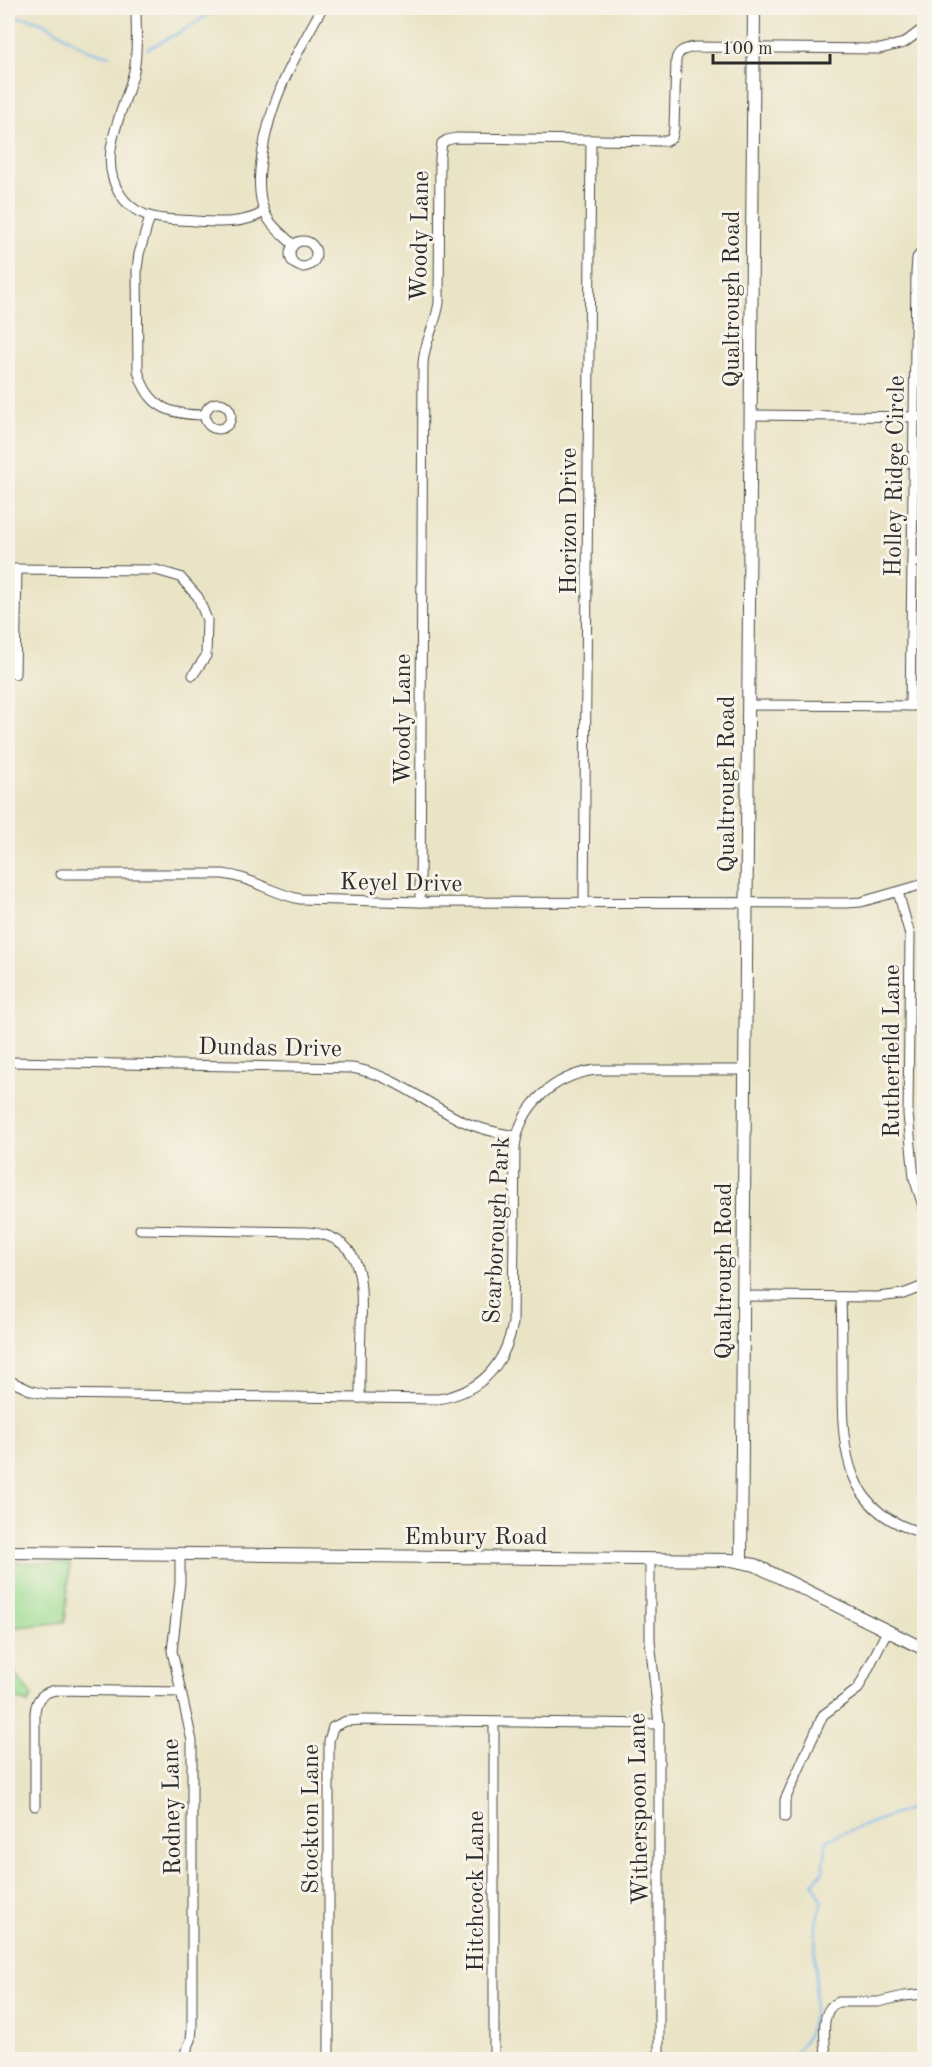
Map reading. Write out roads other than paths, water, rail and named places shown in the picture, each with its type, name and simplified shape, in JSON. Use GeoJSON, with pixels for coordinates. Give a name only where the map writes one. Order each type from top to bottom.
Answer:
{"type":"FeatureCollection","features":[{"type":"Feature","properties":{"kind":"street"},"geometry":{"type":"LineString","coordinates":[[136,8],[134,68],[111,150],[110,170],[116,188],[133,209],[150,217],[231,221],[248,220],[264,212]]}},
{"type":"Feature","properties":{"kind":"street"},"geometry":{"type":"LineString","coordinates":[[293,245],[264,212],[261,165],[270,114],[288,72],[322,8]]}},
{"type":"Feature","properties":{"kind":"street","name":"Qualtrough Road"},"geometry":{"type":"LineString","coordinates":[[741,1562],[754,8]]}},
{"type":"Feature","properties":{"kind":"street"},"geometry":{"type":"LineString","coordinates":[[754,48],[880,49],[904,43],[924,28]]}},
{"type":"Feature","properties":{"kind":"street","name":"Woody Lane"},"geometry":{"type":"LineString","coordinates":[[420,902],[423,364],[424,353],[439,303],[440,149],[444,141],[456,138],[670,140],[674,129],[676,60],[679,52],[695,47],[754,48]]}},
{"type":"Feature","properties":{"kind":"street","name":"Horizon Drive"},"geometry":{"type":"LineString","coordinates":[[584,903],[591,140]]}},
{"type":"Feature","properties":{"kind":"street"},"geometry":{"type":"LineString","coordinates":[[150,217],[137,269],[138,371],[142,385],[158,405],[179,414],[205,415]]}},
{"type":"Feature","properties":{"kind":"street","name":"Holley Ridge Circle"},"geometry":{"type":"LineString","coordinates":[[910,706],[914,417],[920,273],[917,258],[924,249]]}},
{"type":"Feature","properties":{"kind":"street"},"geometry":{"type":"LineString","coordinates":[[751,415],[924,417]]}},
{"type":"Feature","properties":{"kind":"street"},"geometry":{"type":"LineString","coordinates":[[912,562],[924,562]]}},
{"type":"Feature","properties":{"kind":"street"},"geometry":{"type":"LineString","coordinates":[[15,674],[12,569],[156,570],[180,577],[198,597],[207,620],[206,656],[193,675]]}},
{"type":"Feature","properties":{"kind":"street"},"geometry":{"type":"LineString","coordinates":[[747,705],[924,706]]}},
{"type":"Feature","properties":{"kind":"street","name":"Keyel Drive"},"geometry":{"type":"LineString","coordinates":[[61,874],[237,875],[285,896],[300,899],[420,902],[861,902],[924,884]]}},
{"type":"Feature","properties":{"kind":"street","name":"Rutherfield Lane"},"geometry":{"type":"LineString","coordinates":[[898,892],[910,935],[908,1114],[915,1178],[924,1209]]}},
{"type":"Feature","properties":{"kind":"street","name":"Dundas Drive"},"geometry":{"type":"LineString","coordinates":[[8,1062],[352,1068],[388,1078],[471,1124],[497,1133],[516,1136]]}},
{"type":"Feature","properties":{"kind":"street","name":"Scarborough Park"},"geometry":{"type":"LineString","coordinates":[[8,1380],[18,1386],[45,1394],[438,1399],[453,1396],[480,1382],[492,1371],[503,1355],[510,1338],[513,1323],[516,1136],[524,1116],[541,1096],[566,1077],[580,1072],[611,1069],[745,1070]]}},
{"type":"Feature","properties":{"kind":"street"},"geometry":{"type":"LineString","coordinates":[[140,1229],[308,1232],[336,1239],[353,1256],[361,1275],[360,1398]]}},
{"type":"Feature","properties":{"kind":"street"},"geometry":{"type":"LineString","coordinates":[[744,1296],[889,1297],[924,1286]]}},
{"type":"Feature","properties":{"kind":"street"},"geometry":{"type":"LineString","coordinates":[[842,1297],[842,1423],[850,1471],[871,1503],[905,1527],[924,1533]]}},
{"type":"Feature","properties":{"kind":"street","name":"Embury Road"},"geometry":{"type":"LineString","coordinates":[[8,1552],[731,1560],[755,1565],[924,1649]]}},
{"type":"Feature","properties":{"kind":"street","name":"Rodney Lane"},"geometry":{"type":"LineString","coordinates":[[180,1555],[180,1583],[172,1651],[192,1741],[192,2028],[191,2040],[182,2060]]}},
{"type":"Feature","properties":{"kind":"street","name":"Witherspoon Lane"},"geometry":{"type":"LineString","coordinates":[[650,1559],[651,1641],[659,1724],[659,2060]]}},
{"type":"Feature","properties":{"kind":"street"},"geometry":{"type":"LineString","coordinates":[[786,1817],[786,1800],[824,1715],[858,1689],[887,1631]]}},
{"type":"Feature","properties":{"kind":"street"},"geometry":{"type":"LineString","coordinates":[[35,1806],[36,1707],[37,1701],[45,1693],[57,1690],[180,1692]]}},
{"type":"Feature","properties":{"kind":"street","name":"Stockton Lane"},"geometry":{"type":"LineString","coordinates":[[329,2060],[330,1734],[333,1727],[346,1721],[659,1724]]}},
{"type":"Feature","properties":{"kind":"street","name":"Hitchcock Lane"},"geometry":{"type":"LineString","coordinates":[[494,1723],[494,2060]]}},
{"type":"Feature","properties":{"kind":"street"},"geometry":{"type":"LineString","coordinates":[[826,2060],[826,2016],[828,2010],[838,2002],[878,2002],[924,1994]]}},
{"type":"Feature","properties":{"kind":"waterway"},"geometry":{"type":"LineString","coordinates":[[147,49],[186,29],[219,8]]}},
{"type":"Feature","properties":{"kind":"waterway"},"geometry":{"type":"LineString","coordinates":[[8,19],[20,18],[41,22],[87,49],[110,56]]}},
{"type":"Feature","properties":{"kind":"waterway"},"geometry":{"type":"LineString","coordinates":[[786,2060],[800,2047],[808,2032],[813,2014],[815,1937],[817,1917],[823,1902],[813,1883],[823,1871],[827,1839],[915,1807],[924,1823]]}}]}
